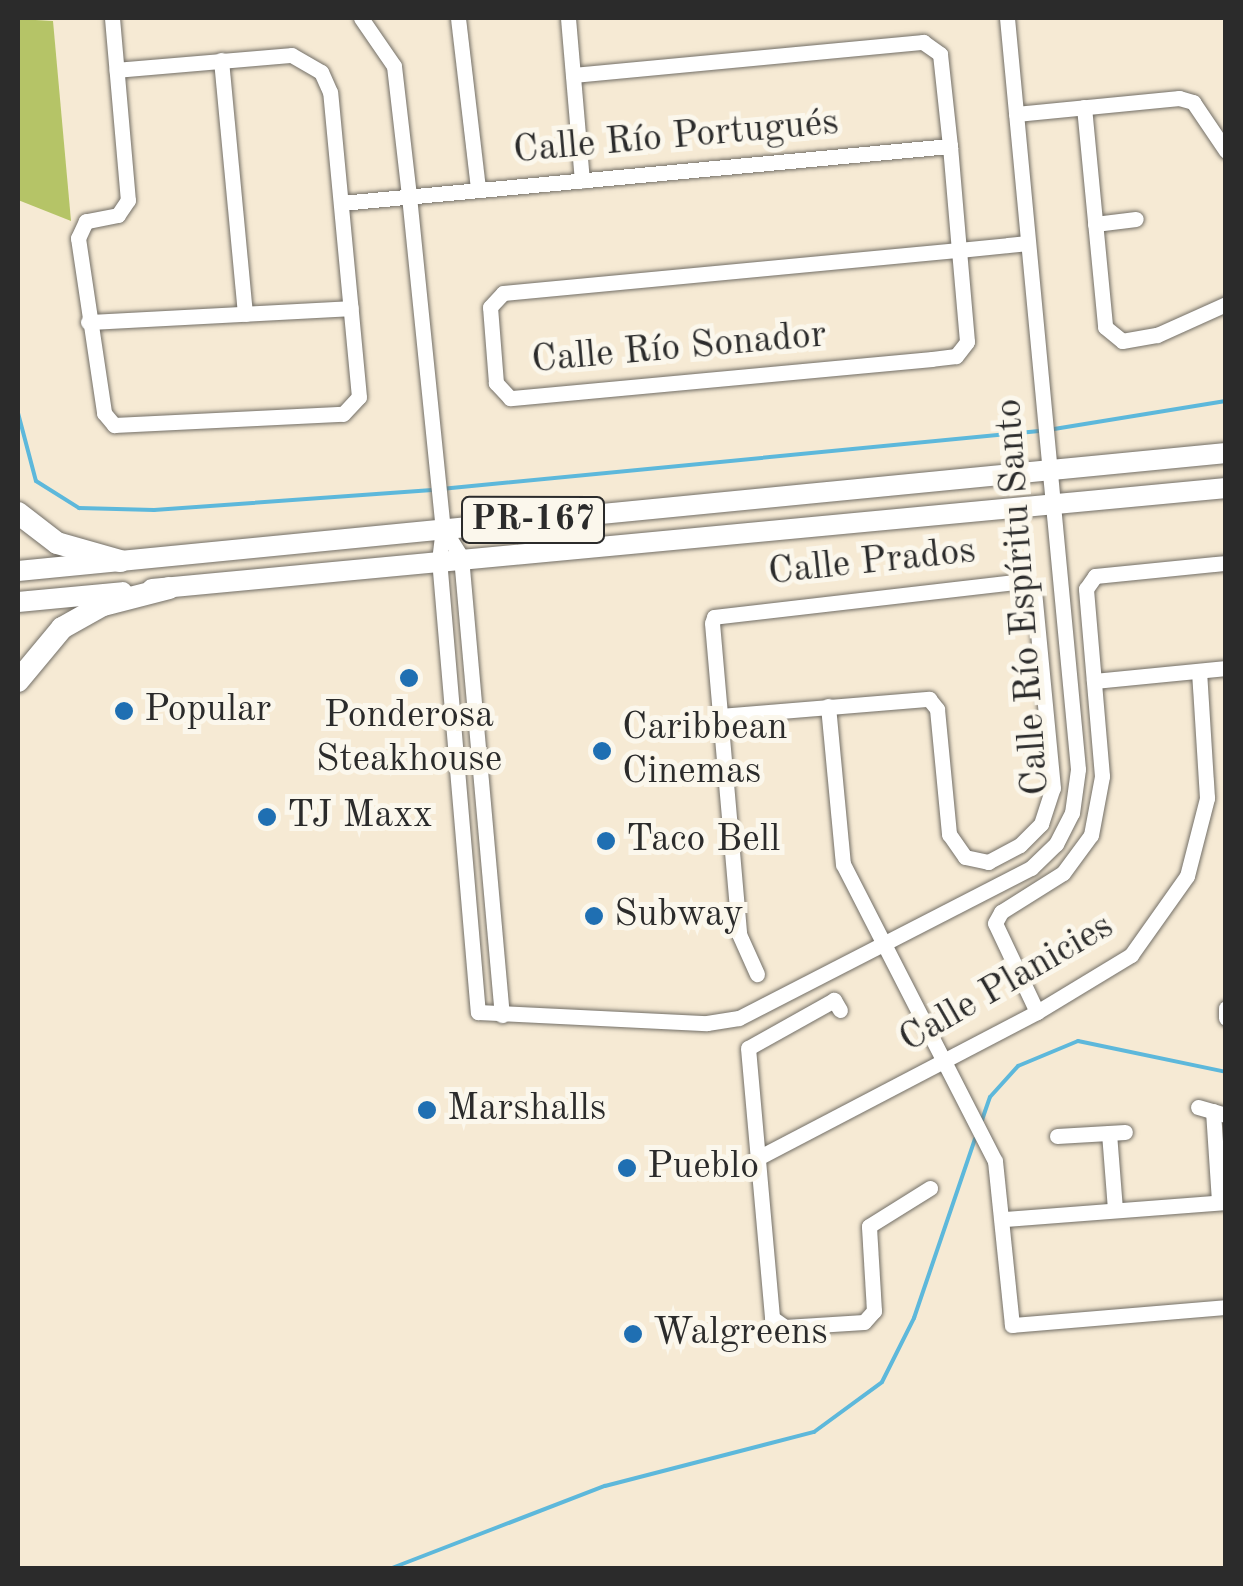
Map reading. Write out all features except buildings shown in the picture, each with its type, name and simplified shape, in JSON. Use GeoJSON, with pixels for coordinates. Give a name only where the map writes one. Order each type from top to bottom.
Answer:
{"type":"FeatureCollection","features":[{"type":"Feature","properties":{"kind":"highway"},"geometry":{"type":"LineString","coordinates":[[18,513],[57,543],[120,561]]}},
{"type":"Feature","properties":{"kind":"highway"},"geometry":{"type":"LineString","coordinates":[[18,681],[62,628],[103,606],[170,588]]}},
{"type":"Feature","properties":{"kind":"main road","name":"PR-167"},"geometry":{"type":"LineString","coordinates":[[18,571],[1226,453]]}},
{"type":"Feature","properties":{"kind":"main road","name":"PR-167"},"geometry":{"type":"LineString","coordinates":[[18,602],[438,559],[1226,488]]}},
{"type":"Feature","properties":{"kind":"street"},"geometry":{"type":"LineString","coordinates":[[112,18],[116,70],[128,200],[118,215],[86,221],[80,230],[88,322],[104,413],[114,425],[344,414],[359,396],[330,92],[320,72],[291,55],[116,70]]}},
{"type":"Feature","properties":{"kind":"street"},"geometry":{"type":"LineString","coordinates":[[361,18],[394,66],[443,528],[438,559]]}},
{"type":"Feature","properties":{"kind":"street"},"geometry":{"type":"LineString","coordinates":[[458,18],[478,189]]}},
{"type":"Feature","properties":{"kind":"street"},"geometry":{"type":"LineString","coordinates":[[568,18],[582,180]]}},
{"type":"Feature","properties":{"kind":"street","name":"Calle Río Espíritu Santo"},"geometry":{"type":"LineString","coordinates":[[438,559],[478,1012],[707,1024],[739,1018],[1030,868],[1056,844],[1072,813],[1078,769],[1007,18]]}},
{"type":"Feature","properties":{"kind":"street"},"geometry":{"type":"LineString","coordinates":[[573,75],[924,42],[940,54],[960,250]]}},
{"type":"Feature","properties":{"kind":"street"},"geometry":{"type":"LineString","coordinates":[[221,60],[245,314]]}},
{"type":"Feature","properties":{"kind":"street"},"geometry":{"type":"LineString","coordinates":[[1016,114],[1167,99],[1194,102],[1226,151]]}},
{"type":"Feature","properties":{"kind":"street"},"geometry":{"type":"LineString","coordinates":[[1084,108],[1106,328],[1122,341],[1157,335],[1226,304]]}},
{"type":"Feature","properties":{"kind":"street","name":"Calle Río Portugués"},"geometry":{"type":"LineString","coordinates":[[341,203],[950,146]]}},
{"type":"Feature","properties":{"kind":"street"},"geometry":{"type":"LineString","coordinates":[[1095,224],[1136,219]]}},
{"type":"Feature","properties":{"kind":"street","name":"Calle Río Sonador"},"geometry":{"type":"LineString","coordinates":[[960,250],[967,342],[956,356],[510,398],[496,383],[490,307],[504,294],[960,250],[1028,244]]}},
{"type":"Feature","properties":{"kind":"street"},"geometry":{"type":"LineString","coordinates":[[88,322],[351,308]]}},
{"type":"Feature","properties":{"kind":"street"},"geometry":{"type":"LineString","coordinates":[[443,528],[461,558],[502,1015]]}},
{"type":"Feature","properties":{"kind":"street"},"geometry":{"type":"LineString","coordinates":[[1038,1012],[995,924],[1001,912],[1063,873],[1091,835],[1102,776],[1086,590],[1094,576],[1226,563]]}},
{"type":"Feature","properties":{"kind":"street","name":"Calle Prados"},"geometry":{"type":"LineString","coordinates":[[1029,585],[1052,788],[1041,824],[1020,845],[988,862],[964,857],[949,834],[935,704],[921,698],[720,716],[712,623],[721,611],[1029,585]]}},
{"type":"Feature","properties":{"kind":"street"},"geometry":{"type":"LineString","coordinates":[[1094,681],[1226,668]]}},
{"type":"Feature","properties":{"kind":"street","name":"Calle Planicies"},"geometry":{"type":"LineString","coordinates":[[756,1159],[1038,1012],[1131,954],[1161,922],[1187,876],[1207,798],[1199,671]]}},
{"type":"Feature","properties":{"kind":"street"},"geometry":{"type":"LineString","coordinates":[[828,706],[843,864],[880,947],[995,1161],[1005,1219],[1012,1325],[1226,1307]]}},
{"type":"Feature","properties":{"kind":"street"},"geometry":{"type":"LineString","coordinates":[[720,716],[739,934],[757,974]]}},
{"type":"Feature","properties":{"kind":"street"},"geometry":{"type":"LineString","coordinates":[[840,1010],[834,1000],[748,1048],[772,1318],[785,1328],[864,1322],[874,1311],[869,1226],[930,1188]]}},
{"type":"Feature","properties":{"kind":"street"},"geometry":{"type":"LineString","coordinates":[[1005,1219],[1222,1202],[1212,1111]]}},
{"type":"Feature","properties":{"kind":"street"},"geometry":{"type":"LineString","coordinates":[[1057,1136],[1116,1133],[1116,1210]]}},
{"type":"Feature","properties":{"kind":"street"},"geometry":{"type":"LineString","coordinates":[[907,1199],[915,1215]]}},
{"type":"Feature","properties":{"kind":"green space"},"geometry":{"type":"Polygon","coordinates":[[[18,19],[53,21],[71,221],[18,200],[18,19]]]}},
{"type":"Feature","properties":{"kind":"waterway"},"geometry":{"type":"LineString","coordinates":[[1048,430],[1226,401]]}},
{"type":"Feature","properties":{"kind":"waterway"},"geometry":{"type":"LineString","coordinates":[[18,413],[36,481],[79,508],[154,510],[432,490]]}},
{"type":"Feature","properties":{"kind":"waterway"},"geometry":{"type":"LineString","coordinates":[[441,489],[1039,431]]}},
{"type":"Feature","properties":{"kind":"waterway"},"geometry":{"type":"LineString","coordinates":[[982,1120],[990,1097],[1018,1066],[1078,1041],[1226,1072]]}},
{"type":"Feature","properties":{"kind":"waterway"},"geometry":{"type":"LineString","coordinates":[[392,1568],[605,1486],[814,1432],[882,1382],[914,1318],[975,1139]]}},
{"type":"Feature","properties":{"kind":"place","name":"Ponderosa Steakhouse"},"geometry":{"type":"Point","coordinates":[409,678]}},
{"type":"Feature","properties":{"kind":"place","name":"Popular"},"geometry":{"type":"Point","coordinates":[124,711]}},
{"type":"Feature","properties":{"kind":"place","name":"Caribbean Cinemas"},"geometry":{"type":"Point","coordinates":[602,751]}},
{"type":"Feature","properties":{"kind":"place","name":"TJ Maxx"},"geometry":{"type":"Point","coordinates":[267,817]}},
{"type":"Feature","properties":{"kind":"place","name":"Taco Bell"},"geometry":{"type":"Point","coordinates":[606,841]}},
{"type":"Feature","properties":{"kind":"place","name":"Subway"},"geometry":{"type":"Point","coordinates":[594,916]}},
{"type":"Feature","properties":{"kind":"place","name":"Marshalls"},"geometry":{"type":"Point","coordinates":[427,1110]}},
{"type":"Feature","properties":{"kind":"place","name":"Pueblo"},"geometry":{"type":"Point","coordinates":[627,1168]}},
{"type":"Feature","properties":{"kind":"place","name":"Walgreens"},"geometry":{"type":"Point","coordinates":[633,1334]}}]}
